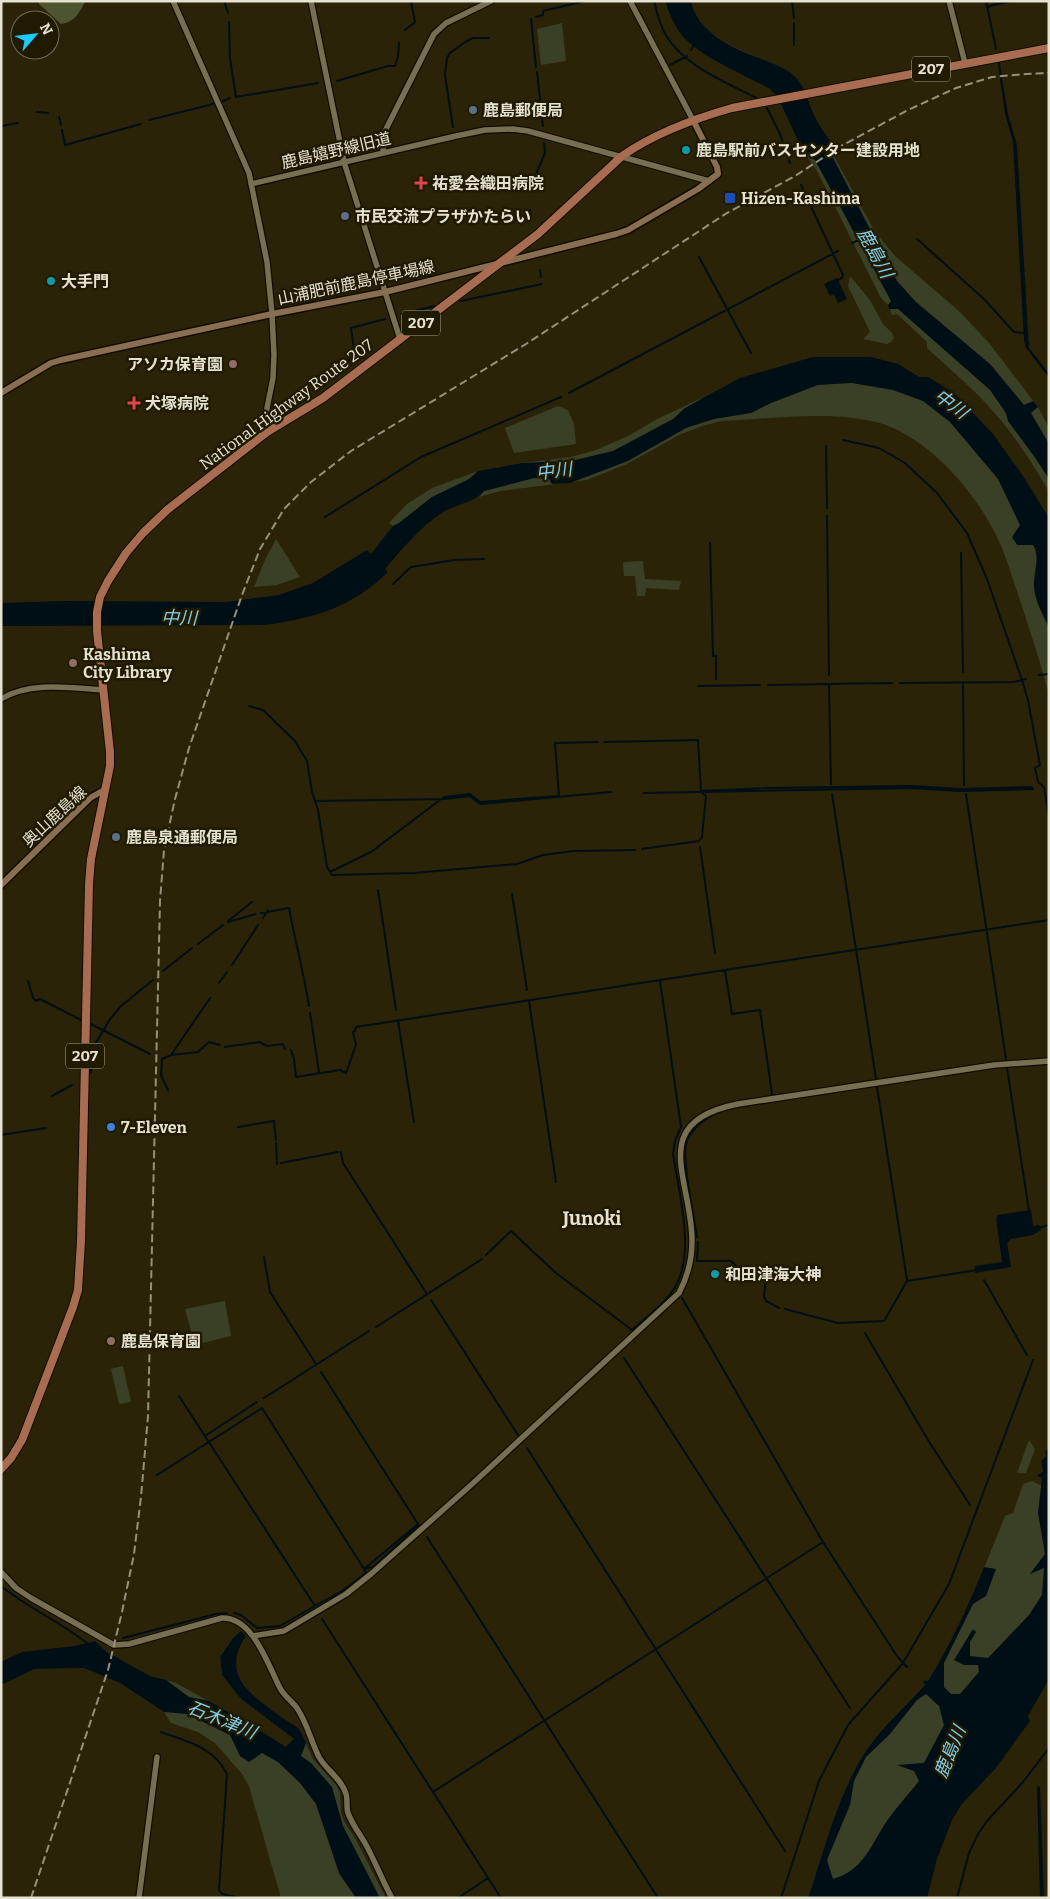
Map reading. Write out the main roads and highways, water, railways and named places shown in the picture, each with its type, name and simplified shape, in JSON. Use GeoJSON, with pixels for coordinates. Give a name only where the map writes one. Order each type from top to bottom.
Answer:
{"type":"FeatureCollection","features":[{"type":"Feature","properties":{"kind":"highway","name":"National Highway Route 207"},"geometry":{"type":"LineString","coordinates":[[1,1469],[11,1458],[22,1440],[74,1307],[78,1290],[82,1213],[89,884],[91,859],[110,766],[104,690],[96,628],[97,612],[100,597],[108,580],[126,553],[167,510],[266,432],[323,398],[538,234],[622,156],[636,146],[693,120],[732,108],[1049,48]]}},
{"type":"Feature","properties":{"kind":"main road","name":"山浦肥前鹿島停車場線"},"geometry":{"type":"LineString","coordinates":[[1,393],[51,363],[61,360],[272,314],[385,292],[501,262],[541,254],[628,230],[710,181],[718,174],[717,167],[693,120]]}},
{"type":"Feature","properties":{"kind":"main road","name":"奥山鹿島線"},"geometry":{"type":"LineString","coordinates":[[1,885],[90,798],[106,789]]}},
{"type":"Feature","properties":{"kind":"water","name":"鹿島川"},"geometry":{"type":"Polygon","coordinates":[[[665,1],[691,1],[699,20],[714,35],[741,51],[783,68],[797,79],[816,119],[831,142],[829,150],[897,281],[916,302],[990,364],[1024,405],[1033,401],[1038,407],[1031,413],[1049,444],[1049,479],[1008,421],[1006,413],[990,390],[898,309],[889,309],[888,305],[891,301],[815,160],[802,149],[777,96],[770,89],[709,57],[688,41],[675,25],[665,1]]]}},
{"type":"Feature","properties":{"kind":"water"},"geometry":{"type":"Polygon","coordinates":[[[1003,84],[1008,114],[1017,145],[1029,348],[1048,372],[1049,378],[1026,348],[1024,340],[1013,142],[1005,114],[1001,85],[1003,84]]]}},
{"type":"Feature","properties":{"kind":"water"},"geometry":{"type":"Polygon","coordinates":[[[837,278],[847,299],[838,303],[834,294],[830,296],[824,284],[837,278]]]}},
{"type":"Feature","properties":{"kind":"water","name":"中川"},"geometry":{"type":"Polygon","coordinates":[[[813,357],[871,357],[898,364],[919,377],[928,377],[954,393],[993,434],[1023,476],[1049,518],[1049,628],[1035,592],[1034,581],[1037,560],[1035,550],[1033,545],[1017,545],[1012,537],[1020,525],[998,479],[950,422],[923,401],[893,390],[852,383],[818,385],[771,403],[751,413],[714,419],[686,428],[628,461],[570,483],[552,484],[549,479],[534,478],[484,491],[470,501],[448,509],[427,524],[385,569],[388,572],[374,584],[346,603],[316,615],[265,625],[1,626],[1,603],[65,601],[226,602],[279,595],[313,583],[367,550],[371,554],[393,526],[432,497],[469,479],[478,471],[522,463],[571,461],[613,451],[673,419],[685,408],[740,378],[813,357]]]}},
{"type":"Feature","properties":{"kind":"water"},"geometry":{"type":"Polygon","coordinates":[[[1031,1210],[1033,1226],[1039,1225],[1041,1230],[1033,1235],[1011,1239],[1007,1243],[1011,1267],[975,1273],[975,1266],[1002,1262],[996,1218],[998,1215],[1031,1210]]]}},
{"type":"Feature","properties":{"kind":"water","name":"鹿島川"},"geometry":{"type":"Polygon","coordinates":[[[1049,1446],[1049,1679],[1028,1716],[1030,1721],[995,1769],[961,1805],[952,1820],[937,1859],[927,1898],[808,1898],[833,1821],[848,1783],[868,1748],[881,1731],[925,1685],[923,1682],[925,1680],[928,1681],[959,1625],[984,1567],[996,1569],[986,1596],[973,1604],[944,1663],[944,1687],[951,1694],[960,1694],[979,1672],[978,1665],[964,1665],[954,1660],[973,1629],[976,1632],[970,1642],[970,1656],[988,1658],[1029,1615],[1042,1595],[1044,1568],[1030,1574],[1045,1554],[1038,1513],[1042,1478],[1037,1476],[1043,1471],[1041,1461],[1046,1456],[1045,1452],[1049,1446]],[[926,1694],[917,1700],[890,1734],[866,1757],[854,1781],[850,1805],[827,1860],[833,1879],[858,1865],[887,1821],[919,1781],[914,1771],[897,1765],[924,1763],[944,1725],[939,1706],[926,1694]]]}},
{"type":"Feature","properties":{"kind":"water","name":"石木津川"},"geometry":{"type":"Polygon","coordinates":[[[241,1631],[246,1636],[239,1650],[236,1662],[238,1674],[243,1684],[261,1702],[299,1729],[306,1743],[301,1756],[311,1763],[332,1787],[343,1826],[380,1898],[356,1898],[339,1873],[316,1804],[300,1783],[278,1762],[262,1753],[249,1762],[240,1756],[230,1735],[187,1714],[164,1712],[120,1683],[84,1668],[34,1669],[1,1685],[1,1662],[22,1652],[75,1646],[95,1641],[107,1652],[150,1676],[166,1680],[189,1697],[209,1701],[286,1747],[294,1739],[241,1699],[222,1675],[220,1657],[233,1638],[241,1631]]]}},
{"type":"Feature","properties":{"kind":"water"},"geometry":{"type":"Polygon","coordinates":[[[1037,1786],[1040,1787],[1044,1898],[1040,1898],[1037,1786]]]}},
{"type":"Feature","properties":{"kind":"waterway"},"geometry":{"type":"LineString","coordinates":[[224,1],[228,13]]}},
{"type":"Feature","properties":{"kind":"waterway"},"geometry":{"type":"LineString","coordinates":[[405,30],[415,22],[411,1]]}},
{"type":"Feature","properties":{"kind":"waterway"},"geometry":{"type":"LineString","coordinates":[[536,17],[543,15],[543,11],[585,1]]}},
{"type":"Feature","properties":{"kind":"waterway"},"geometry":{"type":"LineString","coordinates":[[654,1],[659,20],[675,48],[707,73],[756,98]]}},
{"type":"Feature","properties":{"kind":"waterway"},"geometry":{"type":"LineString","coordinates":[[792,1],[794,18]]}},
{"type":"Feature","properties":{"kind":"waterway"},"geometry":{"type":"LineString","coordinates":[[986,1],[996,49]]}},
{"type":"Feature","properties":{"kind":"waterway"},"geometry":{"type":"LineString","coordinates":[[987,8],[1010,1]]}},
{"type":"Feature","properties":{"kind":"waterway"},"geometry":{"type":"LineString","coordinates":[[531,19],[536,67]]}},
{"type":"Feature","properties":{"kind":"waterway"},"geometry":{"type":"LineString","coordinates":[[229,22],[230,59],[236,97],[318,83]]}},
{"type":"Feature","properties":{"kind":"waterway"},"geometry":{"type":"LineString","coordinates":[[794,23],[794,45]]}},
{"type":"Feature","properties":{"kind":"waterway"},"geometry":{"type":"LineString","coordinates":[[453,127],[445,75],[447,58],[450,53],[473,38],[489,38]]}},
{"type":"Feature","properties":{"kind":"waterway"},"geometry":{"type":"LineString","coordinates":[[337,81],[388,66],[395,66],[399,43]]}},
{"type":"Feature","properties":{"kind":"waterway"},"geometry":{"type":"LineString","coordinates":[[691,50],[695,43]]}},
{"type":"Feature","properties":{"kind":"waterway"},"geometry":{"type":"LineString","coordinates":[[670,65],[687,56]]}},
{"type":"Feature","properties":{"kind":"waterway"},"geometry":{"type":"LineString","coordinates":[[999,63],[1002,86]]}},
{"type":"Feature","properties":{"kind":"waterway"},"geometry":{"type":"LineString","coordinates":[[537,72],[543,126]]}},
{"type":"Feature","properties":{"kind":"waterway"},"geometry":{"type":"LineString","coordinates":[[223,101],[230,98]]}},
{"type":"Feature","properties":{"kind":"waterway"},"geometry":{"type":"LineString","coordinates":[[149,120],[213,104]]}},
{"type":"Feature","properties":{"kind":"waterway"},"geometry":{"type":"LineString","coordinates":[[767,108],[780,134],[790,163]]}},
{"type":"Feature","properties":{"kind":"waterway"},"geometry":{"type":"LineString","coordinates":[[37,112],[48,113]]}},
{"type":"Feature","properties":{"kind":"waterway"},"geometry":{"type":"LineString","coordinates":[[59,117],[61,125]]}},
{"type":"Feature","properties":{"kind":"waterway"},"geometry":{"type":"LineString","coordinates":[[1,126],[18,123]]}},
{"type":"Feature","properties":{"kind":"waterway"},"geometry":{"type":"LineString","coordinates":[[62,130],[65,145],[141,124]]}},
{"type":"Feature","properties":{"kind":"waterway"},"geometry":{"type":"LineString","coordinates":[[533,181],[545,153],[544,143]]}},
{"type":"Feature","properties":{"kind":"waterway"},"geometry":{"type":"LineString","coordinates":[[801,185],[843,275],[838,280]]}},
{"type":"Feature","properties":{"kind":"waterway"},"geometry":{"type":"LineString","coordinates":[[530,210],[531,216]]}},
{"type":"Feature","properties":{"kind":"waterway"},"geometry":{"type":"LineString","coordinates":[[917,239],[984,299],[1014,332],[1025,333]]}},
{"type":"Feature","properties":{"kind":"waterway","name":"鹿島川"},"geometry":{"type":"LineString","coordinates":[[852,243],[859,240]]}},
{"type":"Feature","properties":{"kind":"waterway"},"geometry":{"type":"LineString","coordinates":[[569,393],[838,251]]}},
{"type":"Feature","properties":{"kind":"waterway"},"geometry":{"type":"LineString","coordinates":[[699,257],[751,353]]}},
{"type":"Feature","properties":{"kind":"waterway"},"geometry":{"type":"LineString","coordinates":[[540,270],[541,277]]}},
{"type":"Feature","properties":{"kind":"waterway"},"geometry":{"type":"LineString","coordinates":[[461,301],[542,284]]}},
{"type":"Feature","properties":{"kind":"waterway"},"geometry":{"type":"LineString","coordinates":[[401,314],[435,306]]}},
{"type":"Feature","properties":{"kind":"waterway"},"geometry":{"type":"LineString","coordinates":[[322,374],[355,357],[351,328],[385,319]]}},
{"type":"Feature","properties":{"kind":"waterway"},"geometry":{"type":"LineString","coordinates":[[325,517],[421,457],[561,397]]}},
{"type":"Feature","properties":{"kind":"waterway"},"geometry":{"type":"LineString","coordinates":[[843,440],[879,448],[905,463],[937,493],[967,533],[987,579],[1028,700],[1040,765],[1035,768],[1038,782],[1044,787],[1049,817]]}},
{"type":"Feature","properties":{"kind":"waterway"},"geometry":{"type":"LineString","coordinates":[[826,446],[827,508]]}},
{"type":"Feature","properties":{"kind":"waterway"},"geometry":{"type":"LineString","coordinates":[[827,516],[829,675]]}},
{"type":"Feature","properties":{"kind":"waterway"},"geometry":{"type":"LineString","coordinates":[[710,543],[713,656],[716,656],[716,679]]}},
{"type":"Feature","properties":{"kind":"waterway"},"geometry":{"type":"LineString","coordinates":[[961,553],[963,672]]}},
{"type":"Feature","properties":{"kind":"waterway"},"geometry":{"type":"LineString","coordinates":[[393,584],[411,567],[454,560],[484,559]]}},
{"type":"Feature","properties":{"kind":"waterway"},"geometry":{"type":"LineString","coordinates":[[1039,675],[1049,674]]}},
{"type":"Feature","properties":{"kind":"waterway"},"geometry":{"type":"LineString","coordinates":[[900,683],[1014,682],[1026,679]]}},
{"type":"Feature","properties":{"kind":"waterway"},"geometry":{"type":"LineString","coordinates":[[963,682],[964,785]]}},
{"type":"Feature","properties":{"kind":"waterway"},"geometry":{"type":"LineString","coordinates":[[768,685],[892,683]]}},
{"type":"Feature","properties":{"kind":"waterway"},"geometry":{"type":"LineString","coordinates":[[829,684],[831,784]]}},
{"type":"Feature","properties":{"kind":"waterway"},"geometry":{"type":"LineString","coordinates":[[698,686],[760,685]]}},
{"type":"Feature","properties":{"kind":"waterway"},"geometry":{"type":"LineString","coordinates":[[249,706],[263,710],[295,741],[307,761],[312,792],[318,810],[327,867],[332,875],[414,873],[517,864],[543,855],[573,851],[635,850]]}},
{"type":"Feature","properties":{"kind":"waterway"},"geometry":{"type":"LineString","coordinates":[[604,742],[698,740],[701,791],[911,786],[960,789],[1032,787]]}},
{"type":"Feature","properties":{"kind":"waterway"},"geometry":{"type":"LineString","coordinates":[[330,872],[371,852],[444,797],[470,794],[480,802],[559,796],[555,743],[598,742]]}},
{"type":"Feature","properties":{"kind":"waterway"},"geometry":{"type":"LineString","coordinates":[[644,793],[911,788],[961,791],[1033,789]]}},
{"type":"Feature","properties":{"kind":"waterway"},"geometry":{"type":"LineString","coordinates":[[315,801],[445,799],[470,796],[480,804],[611,792]]}},
{"type":"Feature","properties":{"kind":"waterway"},"geometry":{"type":"LineString","coordinates":[[642,849],[699,841],[702,837],[706,796],[701,792]]}},
{"type":"Feature","properties":{"kind":"waterway"},"geometry":{"type":"LineString","coordinates":[[832,794],[876,1079]]}},
{"type":"Feature","properties":{"kind":"waterway"},"geometry":{"type":"LineString","coordinates":[[966,794],[1006,1059]]}},
{"type":"Feature","properties":{"kind":"waterway"},"geometry":{"type":"LineString","coordinates":[[700,847],[715,953]]}},
{"type":"Feature","properties":{"kind":"waterway"},"geometry":{"type":"LineString","coordinates":[[378,890],[396,1010]]}},
{"type":"Feature","properties":{"kind":"waterway"},"geometry":{"type":"LineString","coordinates":[[512,894],[527,990]]}},
{"type":"Feature","properties":{"kind":"waterway"},"geometry":{"type":"LineString","coordinates":[[228,921],[252,902]]}},
{"type":"Feature","properties":{"kind":"waterway"},"geometry":{"type":"LineString","coordinates":[[261,913],[289,908],[309,1006]]}},
{"type":"Feature","properties":{"kind":"waterway"},"geometry":{"type":"LineString","coordinates":[[263,918],[268,910]]}},
{"type":"Feature","properties":{"kind":"waterway"},"geometry":{"type":"LineString","coordinates":[[228,922],[256,914]]}},
{"type":"Feature","properties":{"kind":"waterway"},"geometry":{"type":"LineString","coordinates":[[291,1050],[296,1077],[340,1070],[346,1073],[356,1045],[353,1032],[356,1027],[1049,920]]}},
{"type":"Feature","properties":{"kind":"waterway"},"geometry":{"type":"LineString","coordinates":[[198,944],[223,925]]}},
{"type":"Feature","properties":{"kind":"waterway"},"geometry":{"type":"LineString","coordinates":[[232,965],[258,925]]}},
{"type":"Feature","properties":{"kind":"waterway"},"geometry":{"type":"LineString","coordinates":[[163,971],[192,948]]}},
{"type":"Feature","properties":{"kind":"waterway"},"geometry":{"type":"LineString","coordinates":[[725,970],[732,1014],[760,1010],[772,1094]]}},
{"type":"Feature","properties":{"kind":"waterway"},"geometry":{"type":"LineString","coordinates":[[219,983],[227,972]]}},
{"type":"Feature","properties":{"kind":"waterway"},"geometry":{"type":"LineString","coordinates":[[91,1051],[110,1019],[121,1006],[153,980]]}},
{"type":"Feature","properties":{"kind":"waterway"},"geometry":{"type":"LineString","coordinates":[[28,981],[33,998],[36,1001],[40,999],[81,1020]]}},
{"type":"Feature","properties":{"kind":"waterway"},"geometry":{"type":"LineString","coordinates":[[486,1255],[511,1231],[556,1273],[632,1330],[658,1308],[671,1293],[679,1279],[684,1263],[684,1226],[673,1154],[675,1141],[681,1127],[660,981]]}},
{"type":"Feature","properties":{"kind":"waterway"},"geometry":{"type":"LineString","coordinates":[[171,1055],[210,998]]}},
{"type":"Feature","properties":{"kind":"waterway"},"geometry":{"type":"LineString","coordinates":[[529,1001],[556,1182]]}},
{"type":"Feature","properties":{"kind":"waterway"},"geometry":{"type":"LineString","coordinates":[[310,1013],[319,1072]]}},
{"type":"Feature","properties":{"kind":"waterway"},"geometry":{"type":"LineString","coordinates":[[398,1021],[414,1122]]}},
{"type":"Feature","properties":{"kind":"waterway"},"geometry":{"type":"LineString","coordinates":[[91,1024],[150,1054]]}},
{"type":"Feature","properties":{"kind":"waterway"},"geometry":{"type":"LineString","coordinates":[[168,1090],[161,1075],[162,1059],[171,1055],[198,1052],[209,1042],[220,1045]]}},
{"type":"Feature","properties":{"kind":"waterway"},"geometry":{"type":"LineString","coordinates":[[225,1047],[259,1042],[267,1046],[283,1044],[285,1049]]}},
{"type":"Feature","properties":{"kind":"waterway"},"geometry":{"type":"LineString","coordinates":[[91,1063],[91,1073]]}},
{"type":"Feature","properties":{"kind":"waterway"},"geometry":{"type":"LineString","coordinates":[[1007,1068],[1029,1211]]}},
{"type":"Feature","properties":{"kind":"waterway"},"geometry":{"type":"LineString","coordinates":[[52,1096],[72,1085]]}},
{"type":"Feature","properties":{"kind":"waterway"},"geometry":{"type":"LineString","coordinates":[[877,1087],[907,1280]]}},
{"type":"Feature","properties":{"kind":"waterway"},"geometry":{"type":"LineString","coordinates":[[697,1237],[687,1176],[686,1144],[697,1126],[715,1114]]}},
{"type":"Feature","properties":{"kind":"waterway"},"geometry":{"type":"LineString","coordinates":[[238,1127],[274,1121],[276,1140]]}},
{"type":"Feature","properties":{"kind":"waterway"},"geometry":{"type":"LineString","coordinates":[[1,1135],[46,1128]]}},
{"type":"Feature","properties":{"kind":"waterway"},"geometry":{"type":"LineString","coordinates":[[276,1143],[277,1164]]}},
{"type":"Feature","properties":{"kind":"waterway"},"geometry":{"type":"LineString","coordinates":[[281,1163],[338,1152]]}},
{"type":"Feature","properties":{"kind":"waterway"},"geometry":{"type":"LineString","coordinates":[[341,1152],[343,1163],[427,1294]]}},
{"type":"Feature","properties":{"kind":"waterway"},"geometry":{"type":"LineString","coordinates":[[1038,1228],[1049,1225]]}},
{"type":"Feature","properties":{"kind":"waterway"},"geometry":{"type":"LineString","coordinates":[[698,1242],[697,1261],[731,1261],[743,1272],[764,1268],[764,1270]]}},
{"type":"Feature","properties":{"kind":"waterway"},"geometry":{"type":"LineString","coordinates":[[264,1257],[270,1292],[316,1364]]}},
{"type":"Feature","properties":{"kind":"waterway"},"geometry":{"type":"LineString","coordinates":[[376,1327],[482,1259]]}},
{"type":"Feature","properties":{"kind":"waterway"},"geometry":{"type":"LineString","coordinates":[[785,1309],[838,1323],[884,1321],[907,1281],[977,1270]]}},
{"type":"Feature","properties":{"kind":"waterway"},"geometry":{"type":"LineString","coordinates":[[766,1276],[764,1296],[766,1301],[779,1308]]}},
{"type":"Feature","properties":{"kind":"waterway"},"geometry":{"type":"LineString","coordinates":[[984,1280],[1027,1355]]}},
{"type":"Feature","properties":{"kind":"waterway"},"geometry":{"type":"LineString","coordinates":[[682,1298],[823,1542],[897,1656],[907,1667]]}},
{"type":"Feature","properties":{"kind":"waterway"},"geometry":{"type":"LineString","coordinates":[[431,1300],[518,1435]]}},
{"type":"Feature","properties":{"kind":"waterway"},"geometry":{"type":"LineString","coordinates":[[264,1398],[369,1331]]}},
{"type":"Feature","properties":{"kind":"waterway"},"geometry":{"type":"LineString","coordinates":[[865,1333],[928,1440],[970,1505]]}},
{"type":"Feature","properties":{"kind":"waterway"},"geometry":{"type":"LineString","coordinates":[[624,1358],[850,1708]]}},
{"type":"Feature","properties":{"kind":"waterway"},"geometry":{"type":"LineString","coordinates":[[781,1898],[819,1781],[848,1725],[903,1663],[949,1584],[1033,1360]]}},
{"type":"Feature","properties":{"kind":"waterway"},"geometry":{"type":"LineString","coordinates":[[315,1606],[342,1591],[366,1573],[364,1569],[418,1524],[321,1372]]}},
{"type":"Feature","properties":{"kind":"waterway"},"geometry":{"type":"LineString","coordinates":[[179,1396],[315,1606],[280,1626],[257,1628],[241,1615],[234,1613]]}},
{"type":"Feature","properties":{"kind":"waterway"},"geometry":{"type":"LineString","coordinates":[[205,1436],[257,1402]]}},
{"type":"Feature","properties":{"kind":"waterway"},"geometry":{"type":"LineString","coordinates":[[157,1475],[262,1408],[364,1569],[373,1567],[419,1525]]}},
{"type":"Feature","properties":{"kind":"waterway"},"geometry":{"type":"LineString","coordinates":[[527,1448],[785,1851]]}},
{"type":"Feature","properties":{"kind":"waterway"},"geometry":{"type":"LineString","coordinates":[[427,1537],[658,1898]]}},
{"type":"Feature","properties":{"kind":"waterway"},"geometry":{"type":"LineString","coordinates":[[433,1792],[823,1542]]}},
{"type":"Feature","properties":{"kind":"waterway"},"geometry":{"type":"LineString","coordinates":[[1,1586],[88,1644]]}},
{"type":"Feature","properties":{"kind":"waterway"},"geometry":{"type":"LineString","coordinates":[[123,1638],[216,1614],[227,1613]]}},
{"type":"Feature","properties":{"kind":"waterway"},"geometry":{"type":"LineString","coordinates":[[322,1619],[501,1898]]}},
{"type":"Feature","properties":{"kind":"waterway"},"geometry":{"type":"LineString","coordinates":[[161,1732],[207,1751],[215,1757],[227,1774],[219,1890],[222,1894],[240,1898]]}},
{"type":"Feature","properties":{"kind":"waterway"},"geometry":{"type":"LineString","coordinates":[[957,1898],[969,1853],[978,1834],[987,1821],[1023,1782],[1049,1748]]}},
{"type":"Feature","properties":{"kind":"waterway"},"geometry":{"type":"LineString","coordinates":[[458,1898],[488,1878]]}},
{"type":"Feature","properties":{"kind":"railway"},"geometry":{"type":"LineString","coordinates":[[31,1898],[108,1670],[134,1554],[148,1416],[160,901],[164,850],[189,748],[260,549],[284,509],[311,482],[351,451],[526,344],[727,213],[795,176],[841,146],[908,110],[956,88],[992,77],[1049,73]]}},
{"type":"Feature","properties":{"kind":"place","name":"鹿島郵便局"},"geometry":{"type":"Point","coordinates":[473,110]}},
{"type":"Feature","properties":{"kind":"place","name":"鹿島駅前バスセンター建設用地"},"geometry":{"type":"Point","coordinates":[686,150]}},
{"type":"Feature","properties":{"kind":"place","name":"祐愛会織田病院"},"geometry":{"type":"Point","coordinates":[421,183]}},
{"type":"Feature","properties":{"kind":"place","name":"Hizen-Kashima"},"geometry":{"type":"Point","coordinates":[730,198]}},
{"type":"Feature","properties":{"kind":"place","name":"市民交流プラザかたらい"},"geometry":{"type":"Point","coordinates":[345,216]}},
{"type":"Feature","properties":{"kind":"place","name":"大手門"},"geometry":{"type":"Point","coordinates":[51,281]}},
{"type":"Feature","properties":{"kind":"place","name":"アソカ保育園"},"geometry":{"type":"Point","coordinates":[233,364]}},
{"type":"Feature","properties":{"kind":"place","name":"犬塚病院"},"geometry":{"type":"Point","coordinates":[134,403]}},
{"type":"Feature","properties":{"kind":"place","name":"Kashima City Library"},"geometry":{"type":"Point","coordinates":[73,663]}},
{"type":"Feature","properties":{"kind":"place","name":"鹿島泉通郵便局"},"geometry":{"type":"Point","coordinates":[116,837]}},
{"type":"Feature","properties":{"kind":"place","name":"7-Eleven"},"geometry":{"type":"Point","coordinates":[111,1127]}},
{"type":"Feature","properties":{"kind":"place","name":"和田津海大神"},"geometry":{"type":"Point","coordinates":[715,1274]}},
{"type":"Feature","properties":{"kind":"place","name":"鹿島保育園"},"geometry":{"type":"Point","coordinates":[111,1341]}},
{"type":"Feature","properties":{"kind":"district","name":"Junoki"},"geometry":{"type":"Point","coordinates":[592,1218]}}]}
